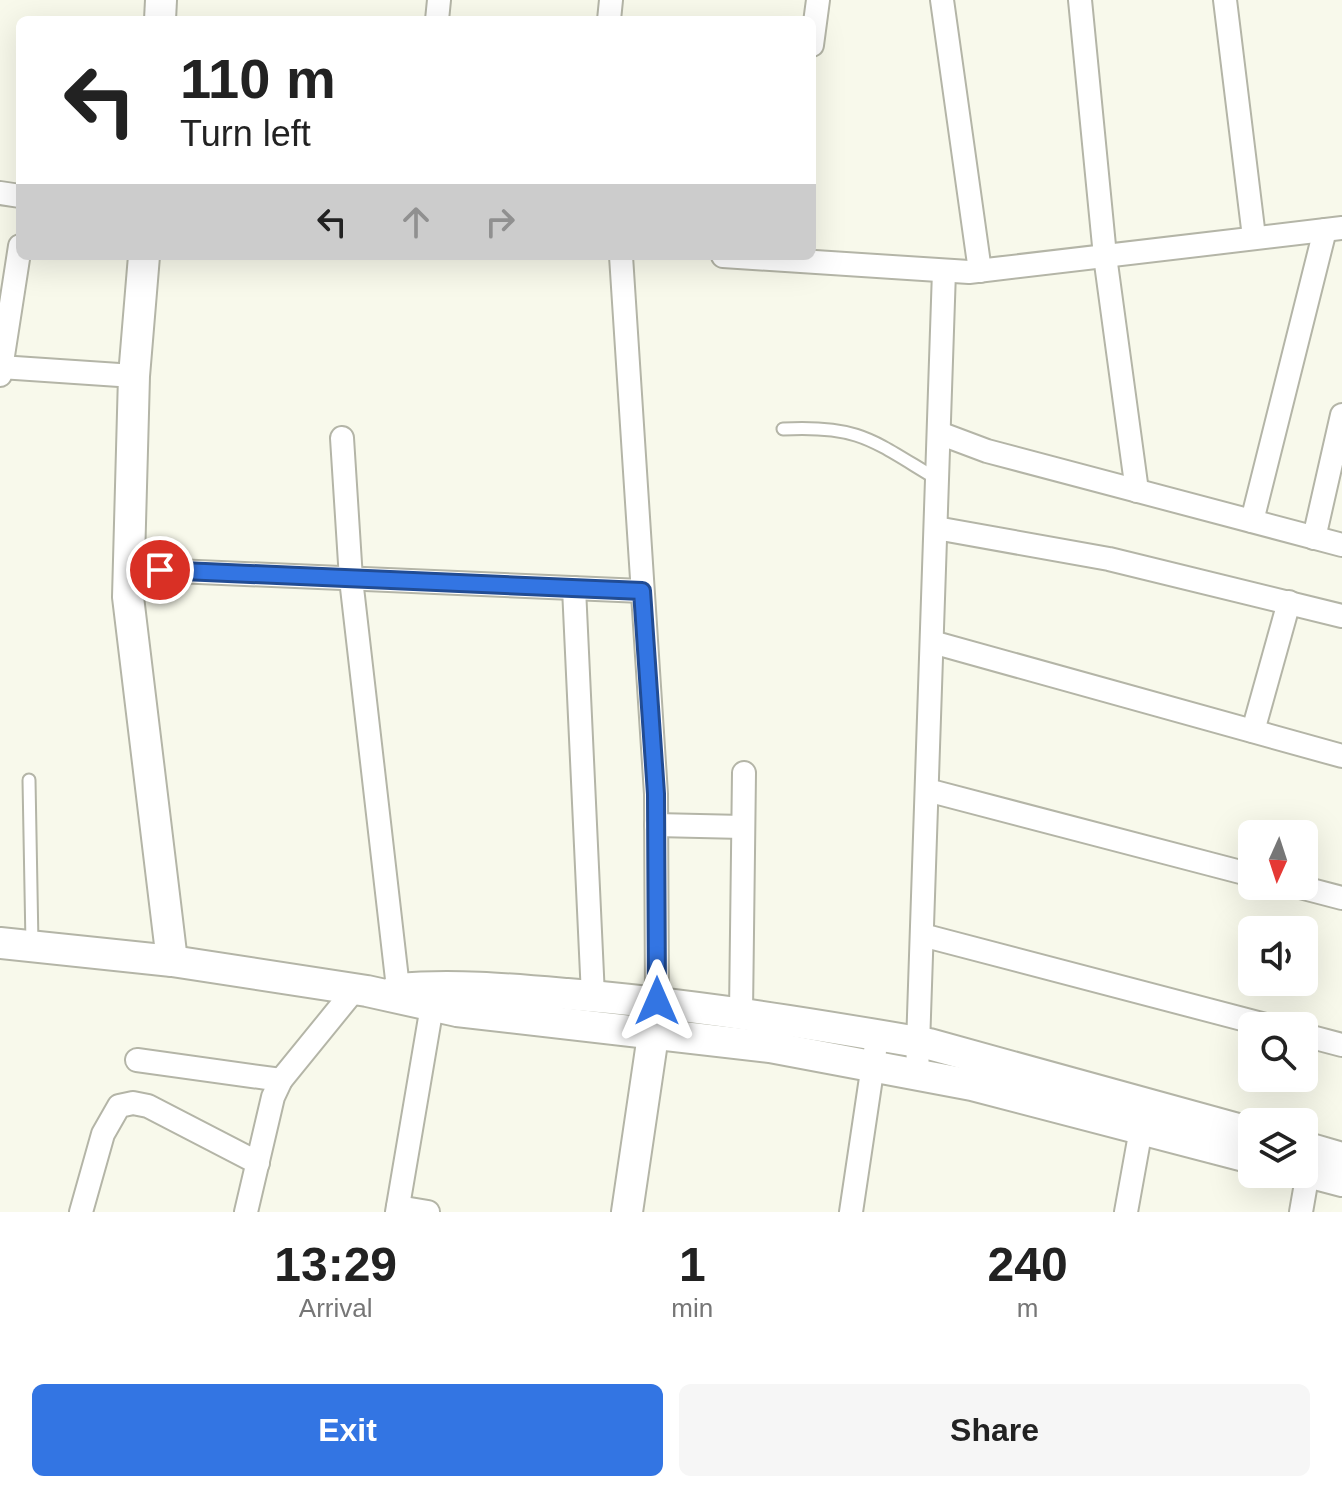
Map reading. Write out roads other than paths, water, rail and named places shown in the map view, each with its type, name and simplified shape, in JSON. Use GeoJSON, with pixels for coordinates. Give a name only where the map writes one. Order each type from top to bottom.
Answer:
{"type":"FeatureCollection","features":[{"type":"Feature","properties":{"kind":"street"},"geometry":{"type":"LineString","coordinates":[[942,0],[980,271]]}},
{"type":"Feature","properties":{"kind":"street"},"geometry":{"type":"LineString","coordinates":[[1080,0],[1105,256],[1137,491]]}},
{"type":"Feature","properties":{"kind":"street"},"geometry":{"type":"LineString","coordinates":[[1225,0],[1254,237]]}},
{"type":"Feature","properties":{"kind":"street"},"geometry":{"type":"LineString","coordinates":[[809,260],[980,271],[1338,228],[1252,521]]}},
{"type":"Feature","properties":{"kind":"street"},"geometry":{"type":"LineString","coordinates":[[18,260],[0,370],[134,376]]}},
{"type":"Feature","properties":{"kind":"street"},"geometry":{"type":"LineString","coordinates":[[144,260],[134,376],[128,597],[172,961]]}},
{"type":"Feature","properties":{"kind":"street"},"geometry":{"type":"LineString","coordinates":[[621,260],[656,825],[657,1001],[627,1212]]}},
{"type":"Feature","properties":{"kind":"street"},"geometry":{"type":"LineString","coordinates":[[917,1075],[944,271]]}},
{"type":"Feature","properties":{"kind":"street"},"geometry":{"type":"LineString","coordinates":[[1314,538],[1342,415]]}},
{"type":"Feature","properties":{"kind":"street"},"geometry":{"type":"LineString","coordinates":[[939,433],[987,451],[1342,545]]}},
{"type":"Feature","properties":{"kind":"street"},"geometry":{"type":"LineString","coordinates":[[342,438],[351,579],[398,988]]}},
{"type":"Feature","properties":{"kind":"street"},"geometry":{"type":"LineString","coordinates":[[936,528],[1109,559],[1342,616]]}},
{"type":"Feature","properties":{"kind":"street"},"geometry":{"type":"LineString","coordinates":[[129,569],[642,591]]}},
{"type":"Feature","properties":{"kind":"street"},"geometry":{"type":"LineString","coordinates":[[574,588],[593,996]]}},
{"type":"Feature","properties":{"kind":"street"},"geometry":{"type":"LineString","coordinates":[[1253,731],[1289,602]]}},
{"type":"Feature","properties":{"kind":"street"},"geometry":{"type":"LineString","coordinates":[[932,642],[1342,756]]}},
{"type":"Feature","properties":{"kind":"street"},"geometry":{"type":"LineString","coordinates":[[741,1012],[744,773]]}},
{"type":"Feature","properties":{"kind":"street"},"geometry":{"type":"LineString","coordinates":[[927,790],[1238,871]]}},
{"type":"Feature","properties":{"kind":"street"},"geometry":{"type":"LineString","coordinates":[[656,825],[743,827]]}},
{"type":"Feature","properties":{"kind":"street"},"geometry":{"type":"LineString","coordinates":[[1318,892],[1342,898]]}},
{"type":"Feature","properties":{"kind":"street"},"geometry":{"type":"LineString","coordinates":[[922,935],[1238,1018]]}},
{"type":"Feature","properties":{"kind":"street"},"geometry":{"type":"LineString","coordinates":[[0,943],[172,961],[361,990],[432,1006],[770,1047],[917,1075],[1238,1154]]}},
{"type":"Feature","properties":{"kind":"street"},"geometry":{"type":"LineString","coordinates":[[246,1212],[281,1080],[361,990],[451,984],[657,1001],[741,1012],[918,1042],[1238,1129]]}},
{"type":"Feature","properties":{"kind":"street"},"geometry":{"type":"LineString","coordinates":[[428,1212],[398,1210],[432,1006]]}},
{"type":"Feature","properties":{"kind":"street"},"geometry":{"type":"LineString","coordinates":[[851,1212],[877,1035]]}},
{"type":"Feature","properties":{"kind":"street"},"geometry":{"type":"LineString","coordinates":[[1318,1039],[1342,1045]]}},
{"type":"Feature","properties":{"kind":"street"},"geometry":{"type":"LineString","coordinates":[[137,1060],[281,1080]]}},
{"type":"Feature","properties":{"kind":"street"},"geometry":{"type":"LineString","coordinates":[[81,1212],[103,1134],[119,1106],[133,1103],[148,1106],[258,1163]]}},
{"type":"Feature","properties":{"kind":"street"},"geometry":{"type":"LineString","coordinates":[[1126,1212],[1141,1129]]}},
{"type":"Feature","properties":{"kind":"street"},"geometry":{"type":"LineString","coordinates":[[1318,1162],[1342,1158]]}},
{"type":"Feature","properties":{"kind":"street"},"geometry":{"type":"LineString","coordinates":[[1318,1170],[1342,1181]]}},
{"type":"Feature","properties":{"kind":"street"},"geometry":{"type":"LineString","coordinates":[[1301,1212],[1303,1188]]}},
{"type":"Feature","properties":{"kind":"lane"},"geometry":{"type":"LineString","coordinates":[[783,429],[822,427],[862,434],[937,480]]}},
{"type":"Feature","properties":{"kind":"lane"},"geometry":{"type":"LineString","coordinates":[[29,780],[32,946]]}}]}
